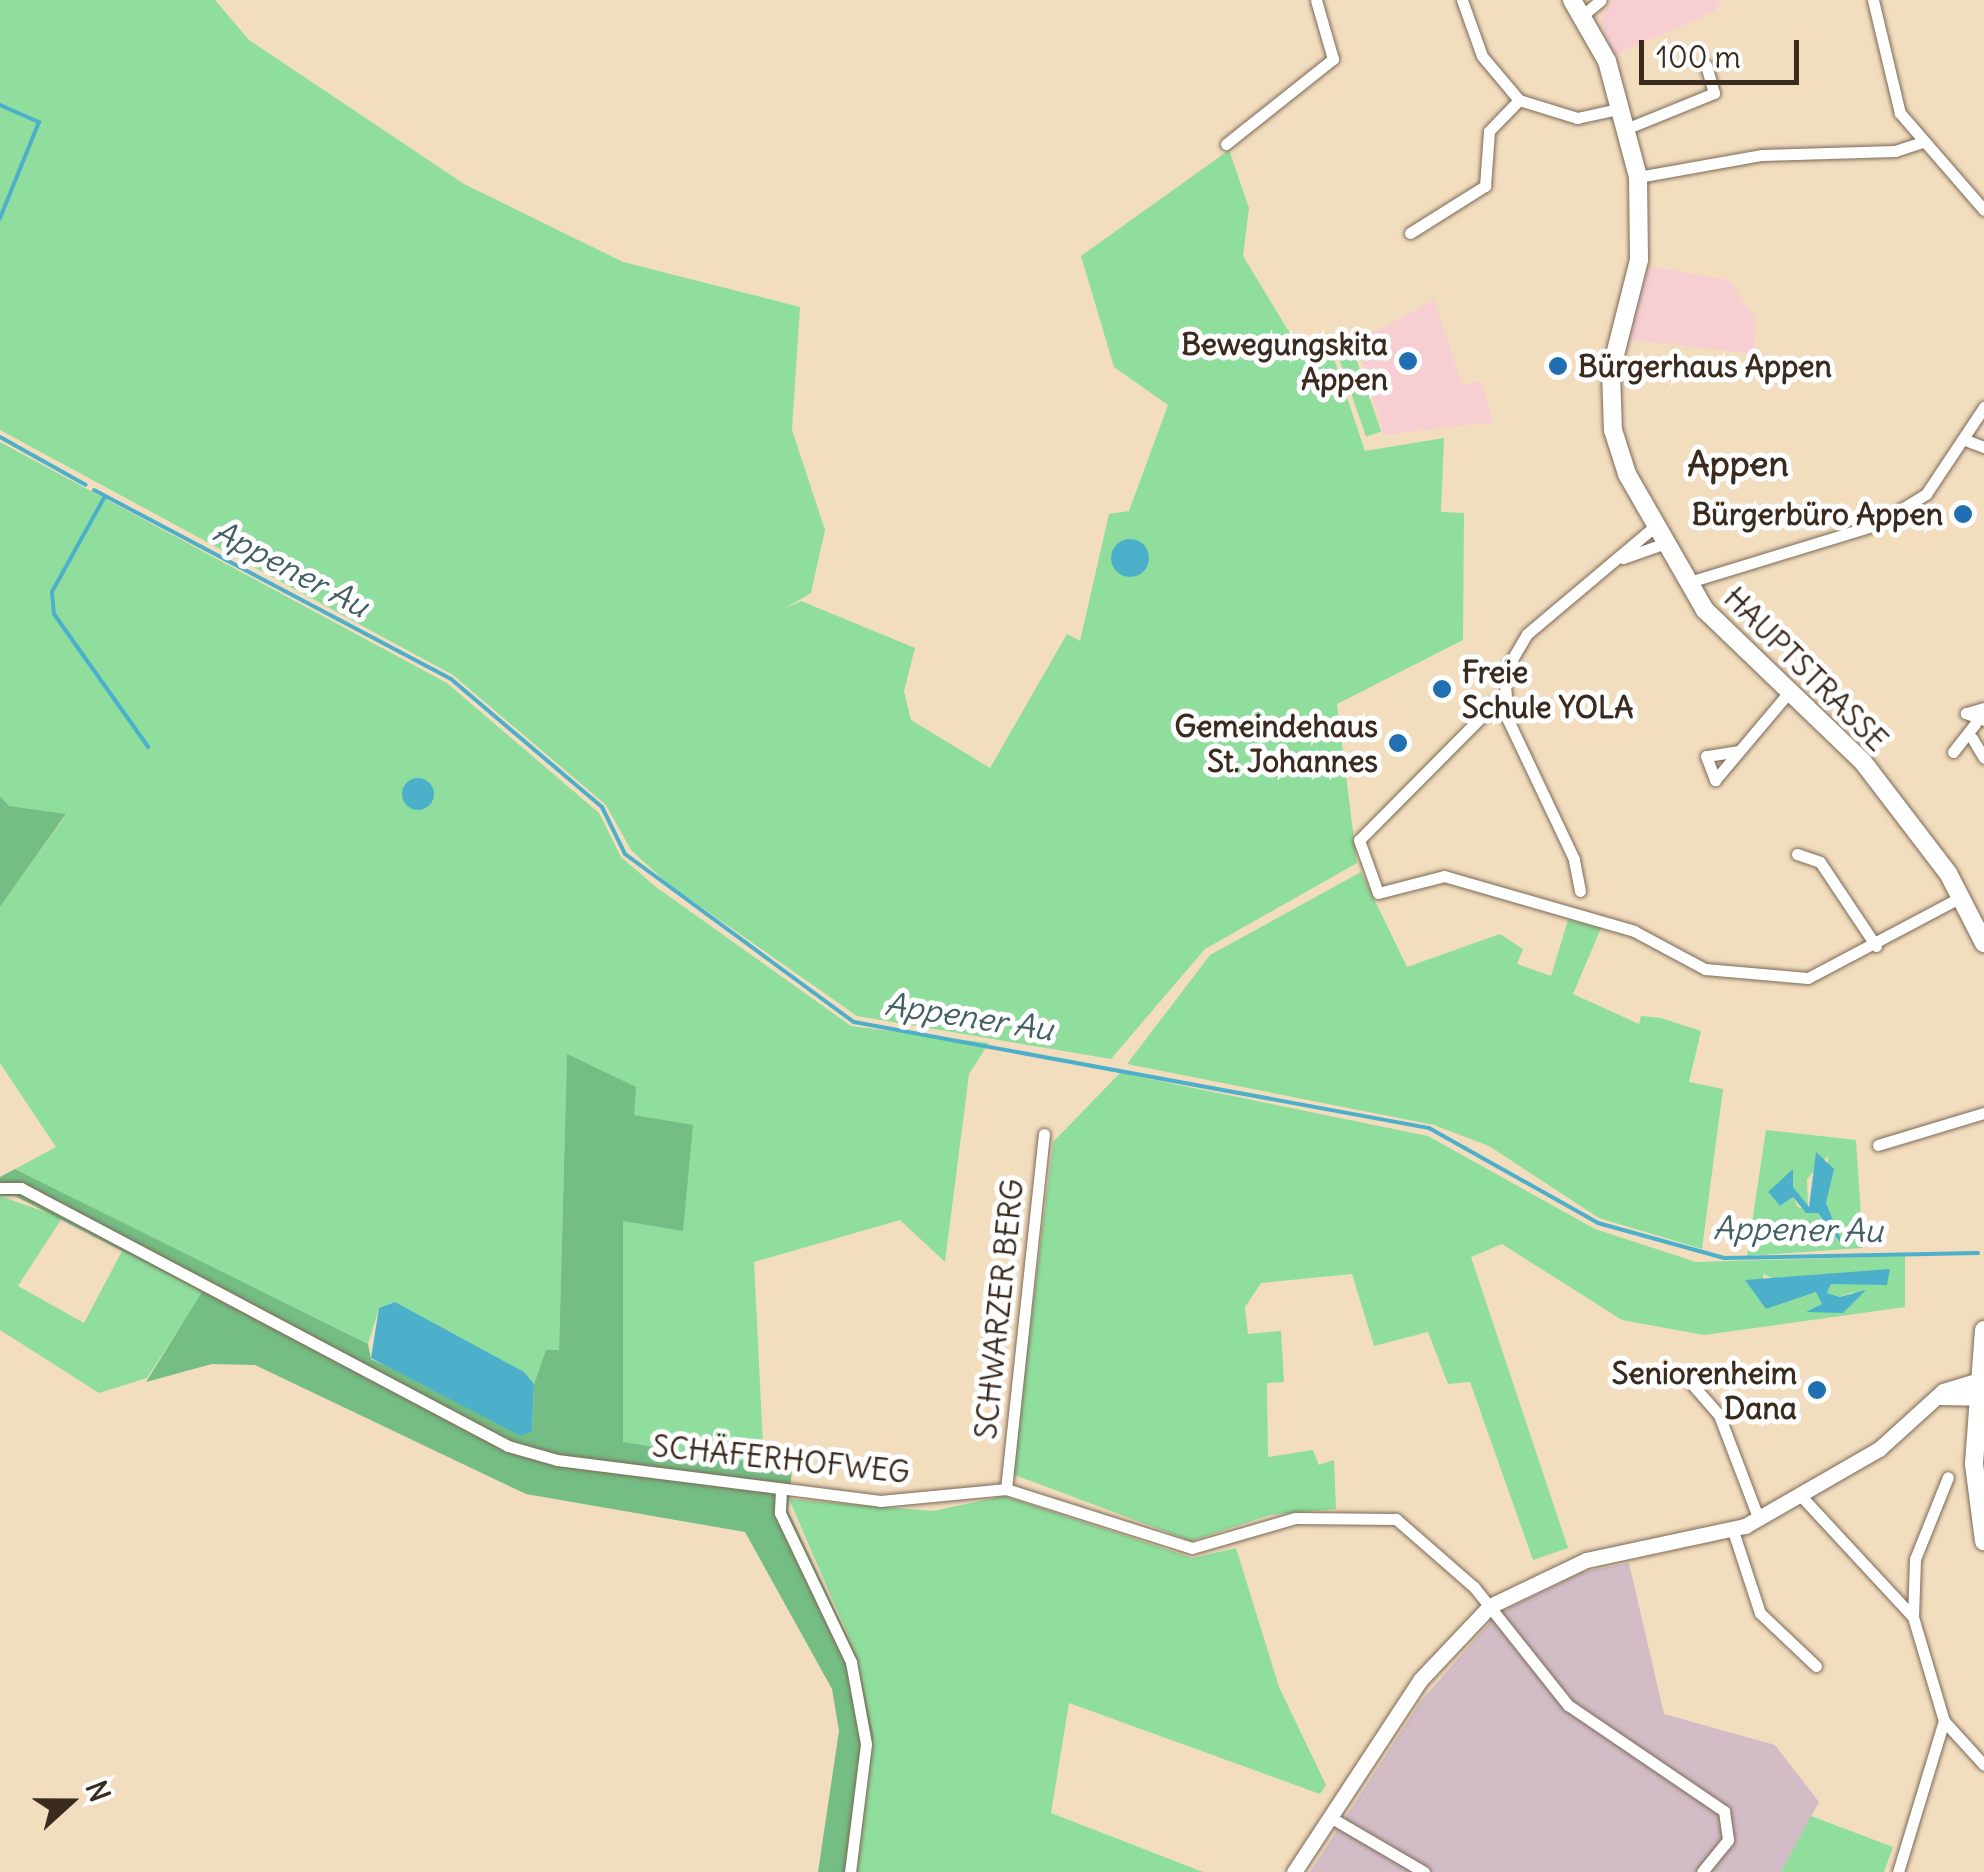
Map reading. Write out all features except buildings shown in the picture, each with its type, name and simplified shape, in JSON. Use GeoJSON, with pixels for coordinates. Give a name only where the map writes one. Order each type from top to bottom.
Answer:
{"type":"FeatureCollection","features":[{"type":"Feature","properties":{"kind":"main road","name":"HAUPTSTRASSE"},"geometry":{"type":"LineString","coordinates":[[1578,8],[1622,108],[1638,177],[1640,260],[1610,408],[1627,474],[1686,582],[1730,639],[1863,762],[1973,906],[1984,943]]}},
{"type":"Feature","properties":{"kind":"main road"},"geometry":{"type":"LineString","coordinates":[[1984,1330],[1978,1389],[1984,1541]]}},
{"type":"Feature","properties":{"kind":"street"},"geometry":{"type":"LineString","coordinates":[[1226,144],[1332,58],[1316,0]]}},
{"type":"Feature","properties":{"kind":"street"},"geometry":{"type":"LineString","coordinates":[[1462,0],[1482,56],[1518,100],[1577,118],[1622,108]]}},
{"type":"Feature","properties":{"kind":"street"},"geometry":{"type":"LineString","coordinates":[[1578,8],[1601,0]]}},
{"type":"Feature","properties":{"kind":"street"},"geometry":{"type":"LineString","coordinates":[[1873,0],[1900,112],[1984,210]]}},
{"type":"Feature","properties":{"kind":"street"},"geometry":{"type":"LineString","coordinates":[[1628,128],[1714,93],[1706,65]]}},
{"type":"Feature","properties":{"kind":"street"},"geometry":{"type":"LineString","coordinates":[[1410,233],[1485,186],[1488,135],[1518,100]]}},
{"type":"Feature","properties":{"kind":"street"},"geometry":{"type":"LineString","coordinates":[[1638,177],[1762,154],[1895,152],[1923,142]]}},
{"type":"Feature","properties":{"kind":"street"},"geometry":{"type":"LineString","coordinates":[[1686,582],[1876,525],[1926,494],[1968,441],[1984,407]]}},
{"type":"Feature","properties":{"kind":"street"},"geometry":{"type":"LineString","coordinates":[[1968,441],[1984,448]]}},
{"type":"Feature","properties":{"kind":"street"},"geometry":{"type":"LineString","coordinates":[[1658,536],[1623,558],[1520,641],[1502,695],[1359,840],[1378,893],[1444,876],[1634,931],[1704,968],[1772,976],[1826,974],[1876,946],[1973,906]]}},
{"type":"Feature","properties":{"kind":"street"},"geometry":{"type":"LineString","coordinates":[[1623,558],[1658,536]]}},
{"type":"Feature","properties":{"kind":"street"},"geometry":{"type":"LineString","coordinates":[[1739,751],[1790,692]]}},
{"type":"Feature","properties":{"kind":"street"},"geometry":{"type":"LineString","coordinates":[[1502,695],[1580,891]]}},
{"type":"Feature","properties":{"kind":"street"},"geometry":{"type":"LineString","coordinates":[[1953,752],[1972,738],[1979,722],[1966,713],[1983,703]]}},
{"type":"Feature","properties":{"kind":"street"},"geometry":{"type":"LineString","coordinates":[[1972,738],[1984,758]]}},
{"type":"Feature","properties":{"kind":"street"},"geometry":{"type":"LineString","coordinates":[[1796,854],[1820,862],[1876,946]]}},
{"type":"Feature","properties":{"kind":"street"},"geometry":{"type":"LineString","coordinates":[[1878,1144],[1984,1113]]}},
{"type":"Feature","properties":{"kind":"street","name":"SCHWARZER BERG"},"geometry":{"type":"LineString","coordinates":[[1006,1488],[1044,1134]]}},
{"type":"Feature","properties":{"kind":"street","name":"SCHÄFERHOFWEG"},"geometry":{"type":"LineString","coordinates":[[0,1188],[21,1188],[508,1446],[781,1492],[933,1503],[1006,1488],[1192,1548],[1295,1518],[1396,1519],[1490,1606],[1568,1706],[1724,1812],[1728,1840],[1702,1872]]}},
{"type":"Feature","properties":{"kind":"street"},"geometry":{"type":"LineString","coordinates":[[1684,1376],[1720,1415],[1759,1520]]}},
{"type":"Feature","properties":{"kind":"street"},"geometry":{"type":"LineString","coordinates":[[1294,1872],[1437,1657],[1490,1606],[1586,1560],[1733,1531],[1759,1520],[1894,1439],[1935,1398],[1978,1389]]}},
{"type":"Feature","properties":{"kind":"street"},"geometry":{"type":"LineString","coordinates":[[1948,1477],[1915,1558],[1913,1618],[1944,1721],[1984,1765]]}},
{"type":"Feature","properties":{"kind":"street"},"geometry":{"type":"LineString","coordinates":[[781,1492],[780,1513],[851,1662],[866,1744],[850,1872]]}},
{"type":"Feature","properties":{"kind":"street"},"geometry":{"type":"LineString","coordinates":[[1801,1496],[1913,1618]]}},
{"type":"Feature","properties":{"kind":"street"},"geometry":{"type":"LineString","coordinates":[[1733,1531],[1760,1613],[1816,1666]]}},
{"type":"Feature","properties":{"kind":"street"},"geometry":{"type":"LineString","coordinates":[[1898,1872],[1944,1721]]}},
{"type":"Feature","properties":{"kind":"street"},"geometry":{"type":"LineString","coordinates":[[1330,1816],[1400,1867],[1424,1872]]}},
{"type":"Feature","properties":{"kind":"shaded area"},"geometry":{"type":"Polygon","coordinates":[[[1611,0],[1721,0],[1714,12],[1612,56],[1601,20],[1611,0]]]}},
{"type":"Feature","properties":{"kind":"shaded area"},"geometry":{"type":"Polygon","coordinates":[[[1648,266],[1729,280],[1756,320],[1754,354],[1626,339],[1648,266]]]}},
{"type":"Feature","properties":{"kind":"shaded area","name":"Bewegungskita Appen"},"geometry":{"type":"Polygon","coordinates":[[[1434,300],[1462,385],[1481,381],[1493,422],[1384,435],[1356,342],[1434,300]]]}},
{"type":"Feature","properties":{"kind":"shaded area"},"geometry":{"type":"Polygon","coordinates":[[[1629,1563],[1664,1714],[1775,1745],[1819,1802],[1781,1872],[1310,1872],[1421,1701],[1497,1614],[1583,1572],[1629,1563]]]}},
{"type":"Feature","properties":{"kind":"green space"},"geometry":{"type":"Polygon","coordinates":[[[0,0],[215,0],[249,40],[464,184],[623,262],[800,307],[792,430],[825,530],[811,593],[784,609],[801,601],[915,648],[904,691],[911,720],[990,768],[1067,634],[1080,641],[1109,514],[1129,511],[1168,405],[1114,367],[1081,256],[1229,150],[1249,208],[1243,256],[1297,345],[1328,341],[1365,451],[1444,438],[1441,512],[1464,513],[1463,640],[1337,704],[1357,863],[1205,949],[1111,1059],[857,1016],[667,883],[631,850],[606,805],[453,675],[0,430],[0,0]]]}},
{"type":"Feature","properties":{"kind":"green space"},"geometry":{"type":"Polygon","coordinates":[[[1348,335],[1381,431],[1366,437],[1333,340],[1348,335]]]}},
{"type":"Feature","properties":{"kind":"green space"},"geometry":{"type":"Polygon","coordinates":[[[0,442],[447,683],[599,813],[621,857],[656,887],[851,1026],[989,1043],[969,1074],[945,1262],[900,1220],[754,1262],[764,1466],[623,1443],[623,1220],[693,1126],[633,1115],[567,1056],[559,1351],[546,1351],[534,1384],[395,1302],[379,1308],[368,1344],[15,1169],[56,1147],[0,1063],[0,907],[66,815],[8,806],[0,796],[0,442]]]}},
{"type":"Feature","properties":{"kind":"green space"},"geometry":{"type":"Polygon","coordinates":[[[0,796],[9,806],[66,814],[0,907],[0,796]]]}},
{"type":"Feature","properties":{"kind":"green space"},"geometry":{"type":"Polygon","coordinates":[[[1361,872],[1407,967],[1500,934],[1523,949],[1517,964],[1551,976],[1568,920],[1601,928],[1573,994],[1639,1024],[1641,1016],[1661,1018],[1701,1031],[1689,1082],[1723,1089],[1702,1249],[1599,1218],[1489,1146],[1434,1125],[1127,1064],[1210,955],[1361,872]]]}},
{"type":"Feature","properties":{"kind":"green space"},"geometry":{"type":"Polygon","coordinates":[[[567,1054],[636,1087],[634,1115],[693,1125],[683,1231],[623,1221],[623,1442],[792,1469],[788,1511],[857,1656],[874,1736],[857,1872],[818,1872],[839,1731],[832,1689],[745,1532],[526,1494],[255,1365],[212,1364],[146,1382],[202,1292],[15,1196],[0,1196],[0,1177],[15,1169],[368,1344],[371,1359],[532,1431],[534,1384],[546,1350],[559,1350],[567,1054]]]}},
{"type":"Feature","properties":{"kind":"green space"},"geometry":{"type":"Polygon","coordinates":[[[1120,1073],[1428,1136],[1595,1229],[1696,1262],[1905,1256],[1905,1307],[1704,1335],[1622,1320],[1502,1244],[1471,1257],[1568,1548],[1533,1560],[1470,1382],[1448,1384],[1428,1332],[1374,1346],[1352,1274],[1261,1283],[1245,1307],[1248,1334],[1281,1331],[1284,1382],[1267,1383],[1268,1457],[1313,1450],[1319,1465],[1334,1460],[1336,1509],[1270,1515],[1191,1541],[1012,1474],[1053,1142],[1120,1073]],[[1763,1274],[1766,1309],[1816,1292],[1842,1312],[1854,1292],[1840,1297],[1827,1293],[1831,1284],[1893,1278],[1821,1276],[1775,1279],[1763,1274]]]}},
{"type":"Feature","properties":{"kind":"green space"},"geometry":{"type":"Polygon","coordinates":[[[1766,1130],[1856,1140],[1863,1248],[1747,1256],[1766,1130]],[[1828,1156],[1807,1179],[1808,1208],[1784,1183],[1768,1192],[1780,1206],[1793,1197],[1798,1207],[1818,1213],[1843,1247],[1826,1203],[1828,1156]]]}},
{"type":"Feature","properties":{"kind":"green space"},"geometry":{"type":"Polygon","coordinates":[[[0,1196],[62,1218],[18,1286],[84,1323],[122,1251],[203,1292],[147,1378],[99,1393],[0,1330],[0,1196]]]}},
{"type":"Feature","properties":{"kind":"green space"},"geometry":{"type":"Polygon","coordinates":[[[1004,1496],[1193,1558],[1236,1548],[1279,1687],[1326,1785],[1320,1794],[1069,1703],[1051,1813],[1203,1872],[857,1872],[874,1736],[857,1656],[789,1499],[933,1511],[1004,1496]]]}},
{"type":"Feature","properties":{"kind":"green space"},"geometry":{"type":"Polygon","coordinates":[[[1811,1816],[1893,1847],[1884,1872],[1781,1872],[1811,1816]]]}},
{"type":"Feature","properties":{"kind":"water"},"geometry":{"type":"Polygon","coordinates":[[[1130,539],[1144,544],[1149,558],[1144,572],[1130,577],[1116,572],[1111,558],[1116,544],[1130,539]]]}},
{"type":"Feature","properties":{"kind":"water"},"geometry":{"type":"Polygon","coordinates":[[[418,778],[429,783],[434,794],[429,805],[418,810],[407,805],[402,794],[407,783],[418,778]]]}},
{"type":"Feature","properties":{"kind":"water"},"geometry":{"type":"Polygon","coordinates":[[[1816,1152],[1834,1169],[1826,1203],[1845,1249],[1818,1213],[1806,1213],[1793,1197],[1780,1206],[1768,1192],[1793,1169],[1793,1187],[1809,1207],[1816,1152]]]}},
{"type":"Feature","properties":{"kind":"water"},"geometry":{"type":"Polygon","coordinates":[[[1890,1269],[1887,1285],[1831,1284],[1827,1293],[1840,1297],[1866,1290],[1843,1313],[1806,1312],[1822,1304],[1816,1292],[1766,1309],[1745,1280],[1890,1269]]]}},
{"type":"Feature","properties":{"kind":"water"},"geometry":{"type":"Polygon","coordinates":[[[395,1302],[524,1372],[534,1384],[532,1431],[521,1436],[371,1358],[379,1308],[395,1302]]]}},
{"type":"Feature","properties":{"kind":"waterway"},"geometry":{"type":"LineString","coordinates":[[0,105],[39,122],[0,218]]}},
{"type":"Feature","properties":{"kind":"waterway","name":"Appener Au"},"geometry":{"type":"LineString","coordinates":[[0,437],[86,485]]}},
{"type":"Feature","properties":{"kind":"waterway","name":"Appener Au"},"geometry":{"type":"LineString","coordinates":[[94,490],[451,679],[602,807],[625,854],[854,1022],[1429,1128],[1598,1223],[1724,1258],[1978,1253]]}},
{"type":"Feature","properties":{"kind":"waterway"},"geometry":{"type":"LineString","coordinates":[[104,498],[52,592],[54,614],[148,747]]}},
{"type":"Feature","properties":{"kind":"place","name":"Bewegungskita Appen"},"geometry":{"type":"Point","coordinates":[1408,361]}},
{"type":"Feature","properties":{"kind":"place","name":"Bürgerhaus Appen"},"geometry":{"type":"Point","coordinates":[1558,366]}},
{"type":"Feature","properties":{"kind":"place","name":"Bürgerbüro Appen"},"geometry":{"type":"Point","coordinates":[1963,514]}},
{"type":"Feature","properties":{"kind":"place","name":"Freie Schule YOLA"},"geometry":{"type":"Point","coordinates":[1442,689]}},
{"type":"Feature","properties":{"kind":"place","name":"Gemeindehaus St. Johannes"},"geometry":{"type":"Point","coordinates":[1398,743]}},
{"type":"Feature","properties":{"kind":"place","name":"Seniorenheim Dana"},"geometry":{"type":"Point","coordinates":[1817,1390]}},
{"type":"Feature","properties":{"kind":"district","name":"Appen"},"geometry":{"type":"Point","coordinates":[1738,463]}}]}
